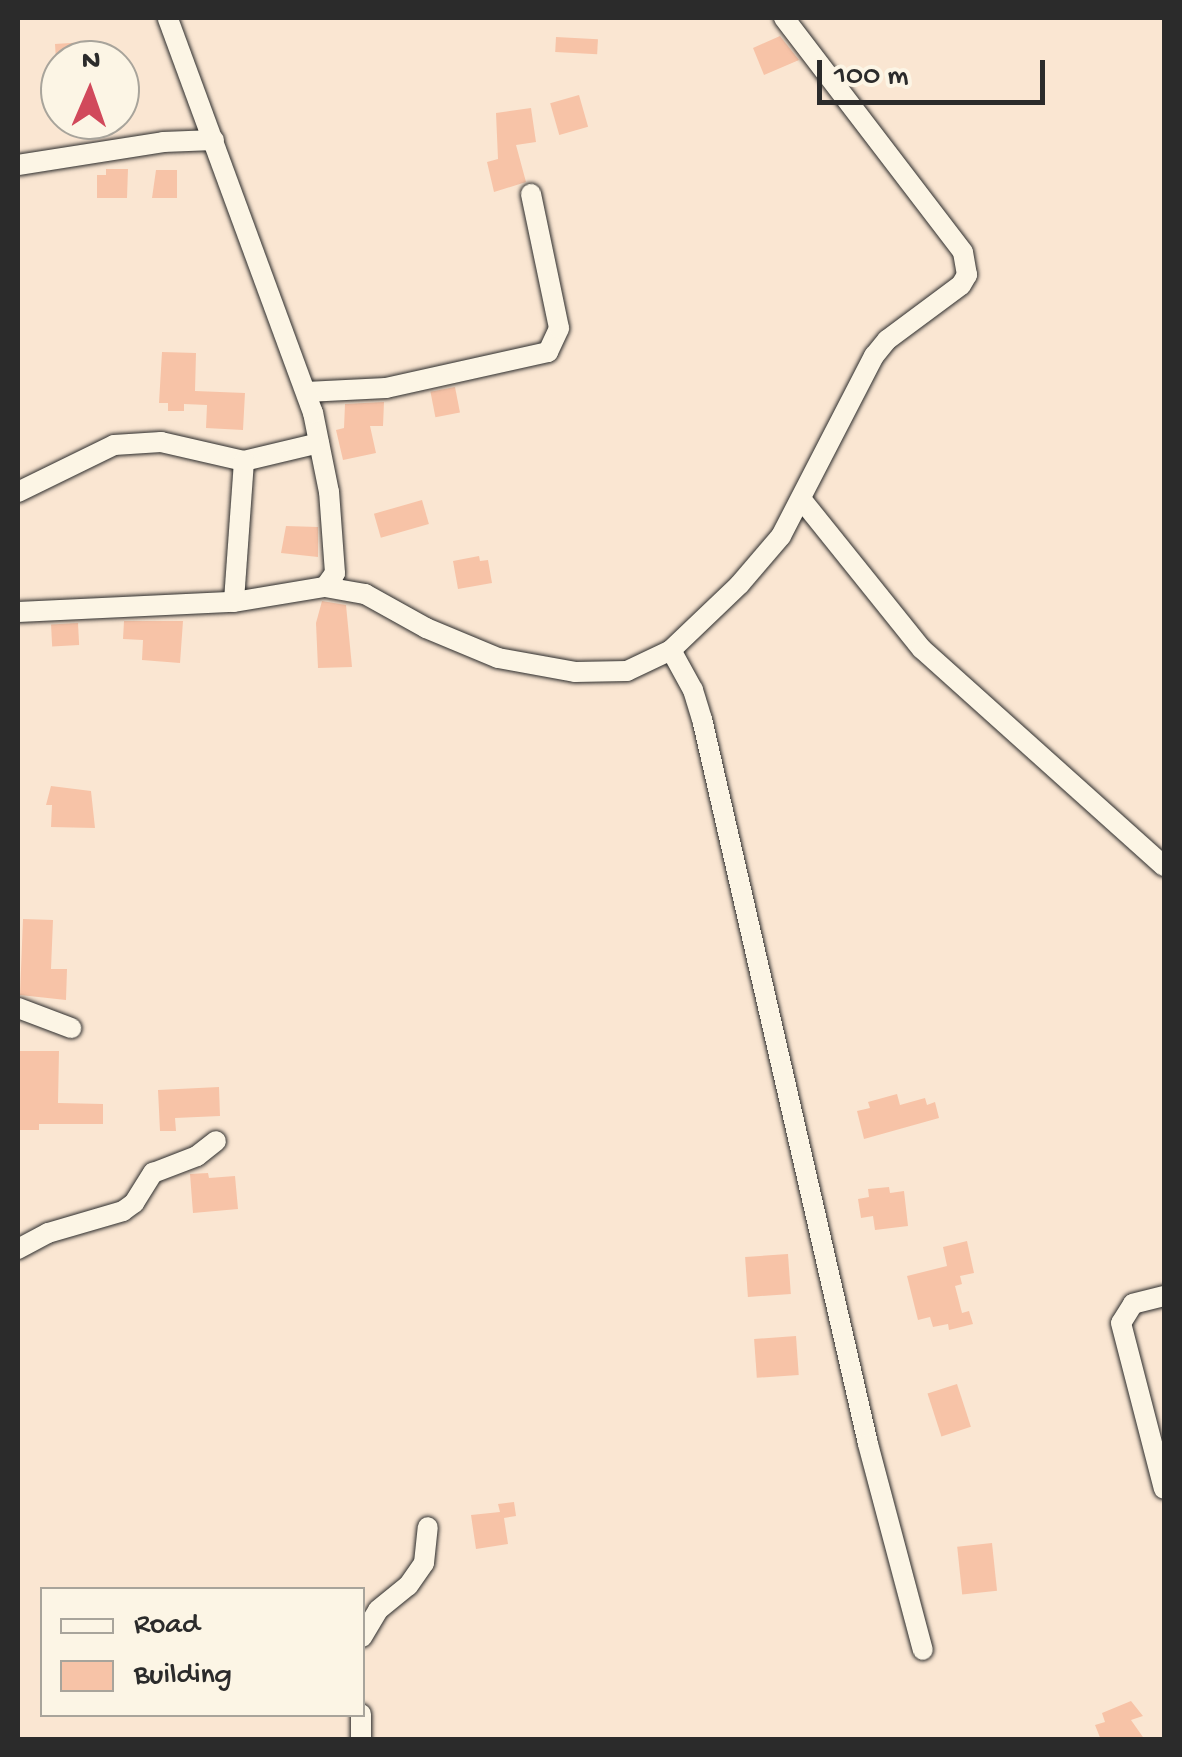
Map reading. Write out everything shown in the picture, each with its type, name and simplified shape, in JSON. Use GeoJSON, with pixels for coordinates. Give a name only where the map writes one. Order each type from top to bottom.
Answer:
{"type":"FeatureCollection","features":[{"type":"Feature","properties":{"kind":"street"},"geometry":{"type":"LineString","coordinates":[[168,18],[306,392],[320,443],[336,556],[335,572],[325,587]]}},
{"type":"Feature","properties":{"kind":"street"},"geometry":{"type":"LineString","coordinates":[[18,612],[234,602],[325,587],[365,594],[426,628],[518,662],[575,672],[626,671],[671,650],[740,584],[781,536],[874,356],[908,322],[961,285],[967,265],[963,252],[784,18]]}},
{"type":"Feature","properties":{"kind":"street"},"geometry":{"type":"LineString","coordinates":[[18,166],[163,142],[214,140]]}},
{"type":"Feature","properties":{"kind":"street"},"geometry":{"type":"LineString","coordinates":[[306,392],[386,388],[548,352],[560,328],[531,194]]}},
{"type":"Feature","properties":{"kind":"street"},"geometry":{"type":"LineString","coordinates":[[18,492],[26,484],[114,444],[162,442],[188,452],[244,461],[320,443]]}},
{"type":"Feature","properties":{"kind":"street"},"geometry":{"type":"LineString","coordinates":[[234,602],[244,461]]}},
{"type":"Feature","properties":{"kind":"street"},"geometry":{"type":"LineString","coordinates":[[802,500],[922,650],[1164,866]]}},
{"type":"Feature","properties":{"kind":"street"},"geometry":{"type":"LineString","coordinates":[[671,650],[693,690],[702,719],[868,1444],[924,1650]]}},
{"type":"Feature","properties":{"kind":"street"},"geometry":{"type":"LineString","coordinates":[[18,1008],[71,1028]]}},
{"type":"Feature","properties":{"kind":"street"},"geometry":{"type":"LineString","coordinates":[[18,1250],[48,1233],[123,1211],[134,1203],[153,1173],[197,1156],[216,1140]]}},
{"type":"Feature","properties":{"kind":"street"},"geometry":{"type":"LineString","coordinates":[[1164,1296],[1132,1304],[1121,1323],[1164,1489]]}},
{"type":"Feature","properties":{"kind":"street"},"geometry":{"type":"LineString","coordinates":[[365,1632],[378,1610],[408,1586],[424,1563],[428,1527]]}},
{"type":"Feature","properties":{"kind":"building"},"geometry":{"type":"Polygon","coordinates":[[[780,36],[799,60],[764,75],[753,48],[780,36]]]}},
{"type":"Feature","properties":{"kind":"building"},"geometry":{"type":"Polygon","coordinates":[[[556,37],[598,39],[597,54],[555,52],[556,37]]]}},
{"type":"Feature","properties":{"kind":"building"},"geometry":{"type":"Polygon","coordinates":[[[579,95],[588,127],[559,135],[550,103],[579,95]]]}},
{"type":"Feature","properties":{"kind":"building"},"geometry":{"type":"Polygon","coordinates":[[[531,108],[536,142],[516,145],[526,182],[494,192],[487,162],[498,159],[496,113],[531,108]]]}},
{"type":"Feature","properties":{"kind":"building"},"geometry":{"type":"Polygon","coordinates":[[[106,169],[128,169],[127,198],[97,198],[97,175],[106,175],[106,169]]]}},
{"type":"Feature","properties":{"kind":"building"},"geometry":{"type":"Polygon","coordinates":[[[156,170],[177,170],[177,198],[152,198],[156,170]]]}},
{"type":"Feature","properties":{"kind":"building"},"geometry":{"type":"Polygon","coordinates":[[[162,352],[196,353],[195,391],[245,393],[243,430],[206,428],[207,405],[184,404],[184,411],[168,411],[168,403],[159,403],[162,352]]]}},
{"type":"Feature","properties":{"kind":"building"},"geometry":{"type":"Polygon","coordinates":[[[455,387],[460,413],[435,417],[430,392],[455,387]]]}},
{"type":"Feature","properties":{"kind":"building"},"geometry":{"type":"Polygon","coordinates":[[[384,402],[383,426],[370,426],[376,453],[343,460],[336,430],[344,428],[345,404],[384,402]]]}},
{"type":"Feature","properties":{"kind":"building"},"geometry":{"type":"Polygon","coordinates":[[[422,500],[429,524],[381,538],[374,514],[422,500]]]}},
{"type":"Feature","properties":{"kind":"building"},"geometry":{"type":"Polygon","coordinates":[[[286,526],[318,527],[318,557],[281,553],[286,526]]]}},
{"type":"Feature","properties":{"kind":"building"},"geometry":{"type":"Polygon","coordinates":[[[479,556],[480,561],[488,560],[492,583],[458,589],[453,561],[479,556]]]}},
{"type":"Feature","properties":{"kind":"building"},"geometry":{"type":"Polygon","coordinates":[[[322,601],[346,605],[352,667],[318,668],[316,623],[322,601]]]}},
{"type":"Feature","properties":{"kind":"building"},"geometry":{"type":"Polygon","coordinates":[[[124,621],[183,621],[180,663],[142,660],[143,640],[123,639],[124,621]]]}},
{"type":"Feature","properties":{"kind":"building"},"geometry":{"type":"Polygon","coordinates":[[[78,623],[79,645],[52,646],[51,624],[78,623]]]}},
{"type":"Feature","properties":{"kind":"building"},"geometry":{"type":"Polygon","coordinates":[[[51,786],[91,791],[95,828],[51,827],[52,805],[46,805],[51,786]]]}},
{"type":"Feature","properties":{"kind":"building"},"geometry":{"type":"Polygon","coordinates":[[[23,919],[53,920],[51,969],[67,969],[66,1000],[20,995],[23,919]]]}},
{"type":"Feature","properties":{"kind":"building"},"geometry":{"type":"Polygon","coordinates":[[[19,1051],[59,1051],[58,1103],[103,1104],[103,1124],[39,1124],[39,1130],[18,1130],[19,1051]]]}},
{"type":"Feature","properties":{"kind":"building"},"geometry":{"type":"Polygon","coordinates":[[[219,1087],[220,1116],[175,1118],[176,1131],[160,1131],[158,1090],[219,1087]]]}},
{"type":"Feature","properties":{"kind":"building"},"geometry":{"type":"Polygon","coordinates":[[[897,1094],[900,1105],[925,1098],[927,1105],[935,1102],[939,1118],[864,1139],[857,1111],[870,1108],[868,1102],[897,1094]]]}},
{"type":"Feature","properties":{"kind":"building"},"geometry":{"type":"Polygon","coordinates":[[[208,1173],[209,1178],[235,1176],[238,1209],[193,1213],[190,1174],[208,1173]]]}},
{"type":"Feature","properties":{"kind":"building"},"geometry":{"type":"Polygon","coordinates":[[[889,1187],[890,1193],[904,1191],[908,1226],[875,1230],[873,1216],[861,1218],[858,1199],[869,1197],[868,1189],[889,1187]]]}},
{"type":"Feature","properties":{"kind":"building"},"geometry":{"type":"Polygon","coordinates":[[[967,1241],[974,1273],[960,1276],[962,1284],[955,1286],[962,1313],[969,1311],[973,1324],[949,1330],[948,1324],[933,1327],[930,1317],[918,1320],[907,1276],[947,1266],[943,1247],[967,1241]]]}},
{"type":"Feature","properties":{"kind":"building"},"geometry":{"type":"Polygon","coordinates":[[[788,1254],[791,1294],[748,1297],[745,1257],[788,1254]]]}},
{"type":"Feature","properties":{"kind":"building"},"geometry":{"type":"Polygon","coordinates":[[[796,1336],[799,1375],[757,1378],[754,1339],[796,1336]]]}},
{"type":"Feature","properties":{"kind":"building"},"geometry":{"type":"Polygon","coordinates":[[[957,1384],[971,1427],[941,1436],[928,1394],[957,1384]]]}},
{"type":"Feature","properties":{"kind":"building"},"geometry":{"type":"Polygon","coordinates":[[[514,1502],[516,1516],[504,1518],[508,1544],[476,1549],[471,1515],[500,1512],[498,1504],[514,1502]]]}},
{"type":"Feature","properties":{"kind":"building"},"geometry":{"type":"Polygon","coordinates":[[[992,1543],[997,1591],[962,1594],[957,1547],[992,1543]]]}},
{"type":"Feature","properties":{"kind":"building"},"geometry":{"type":"Polygon","coordinates":[[[1131,1701],[1143,1716],[1131,1720],[1145,1740],[1101,1740],[1095,1725],[1105,1722],[1102,1713],[1131,1701]]]}}]}
